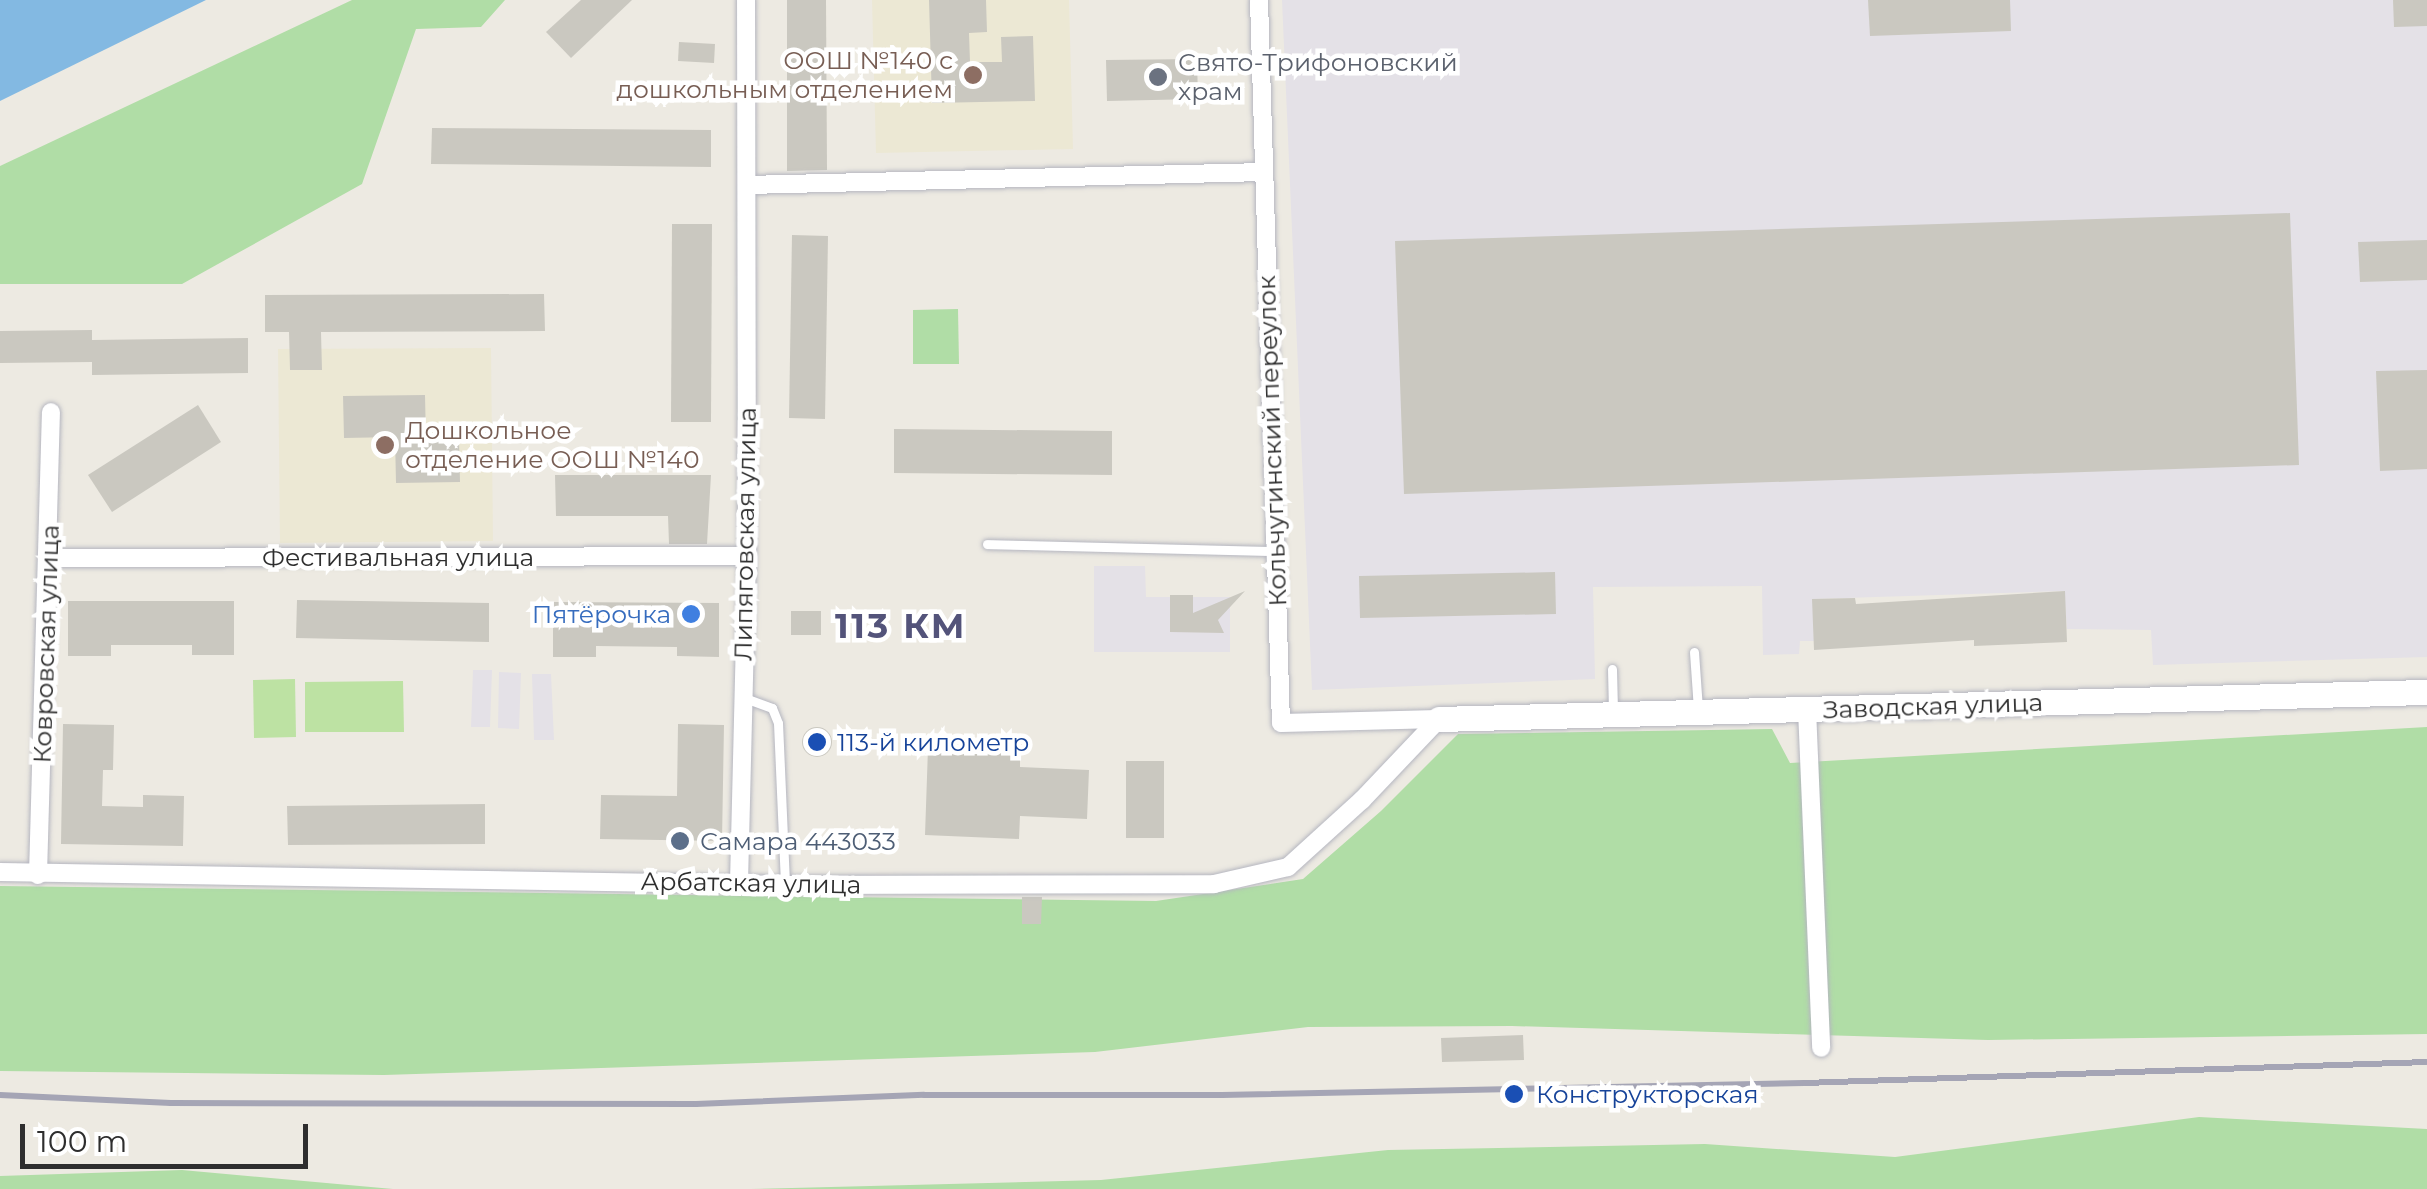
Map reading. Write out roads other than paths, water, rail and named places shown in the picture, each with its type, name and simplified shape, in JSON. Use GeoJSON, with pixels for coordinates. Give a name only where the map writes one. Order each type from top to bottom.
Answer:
{"type":"FeatureCollection","features":[{"type":"Feature","properties":{"kind":"street","name":"Липяговская улица"},"geometry":{"type":"LineString","coordinates":[[739,883],[747,556],[746,0]]}},
{"type":"Feature","properties":{"kind":"street","name":"Кольчугинский переулок"},"geometry":{"type":"LineString","coordinates":[[1259,0],[1281,723],[1439,719]]}},
{"type":"Feature","properties":{"kind":"street"},"geometry":{"type":"LineString","coordinates":[[746,184],[1264,172]]}},
{"type":"Feature","properties":{"kind":"street","name":"Ковровская улица"},"geometry":{"type":"LineString","coordinates":[[38,875],[51,412]]}},
{"type":"Feature","properties":{"kind":"street","name":"Фестивальная улица"},"geometry":{"type":"LineString","coordinates":[[49,558],[747,556]]}},
{"type":"Feature","properties":{"kind":"street","name":"Заводская улица"},"geometry":{"type":"LineString","coordinates":[[1439,719],[2427,692]]}},
{"type":"Feature","properties":{"kind":"street"},"geometry":{"type":"LineString","coordinates":[[1808,710],[1821,1048]]}},
{"type":"Feature","properties":{"kind":"street","name":"Арбатская улица"},"geometry":{"type":"LineString","coordinates":[[0,872],[785,884],[1214,884],[1288,866],[1362,800],[1439,719]]}},
{"type":"Feature","properties":{"kind":"lane"},"geometry":{"type":"LineString","coordinates":[[987,544],[1276,552]]}},
{"type":"Feature","properties":{"kind":"lane"},"geometry":{"type":"LineString","coordinates":[[1694,652],[1698,712]]}},
{"type":"Feature","properties":{"kind":"lane"},"geometry":{"type":"LineString","coordinates":[[1612,668],[1613,714]]}},
{"type":"Feature","properties":{"kind":"lane"},"geometry":{"type":"LineString","coordinates":[[742,697],[772,708],[778,723],[785,884]]}},
{"type":"Feature","properties":{"kind":"water"},"geometry":{"type":"Polygon","coordinates":[[[0,0],[206,0],[0,101],[0,0]]]}},
{"type":"Feature","properties":{"kind":"railway"},"geometry":{"type":"LineString","coordinates":[[0,1095],[171,1103],[696,1104],[924,1095],[1222,1095],[1804,1083],[2427,1062]]}},
{"type":"Feature","properties":{"kind":"place","name":"ООШ №140 с дошкольным отделением"},"geometry":{"type":"Point","coordinates":[973,75]}},
{"type":"Feature","properties":{"kind":"place","name":"Свято-Трифоновский храм"},"geometry":{"type":"Point","coordinates":[1158,77]}},
{"type":"Feature","properties":{"kind":"place","name":"Дошкольное отделение ООШ №140"},"geometry":{"type":"Point","coordinates":[385,445]}},
{"type":"Feature","properties":{"kind":"place","name":"Пятёрочка"},"geometry":{"type":"Point","coordinates":[691,614]}},
{"type":"Feature","properties":{"kind":"place","name":"113-й километр"},"geometry":{"type":"Point","coordinates":[817,742]}},
{"type":"Feature","properties":{"kind":"place","name":"Самара 443033"},"geometry":{"type":"Point","coordinates":[680,841]}},
{"type":"Feature","properties":{"kind":"place","name":"Конструкторская"},"geometry":{"type":"Point","coordinates":[1514,1094]}},
{"type":"Feature","properties":{"kind":"district","name":"113 КМ"},"geometry":{"type":"Point","coordinates":[901,626]}}]}
